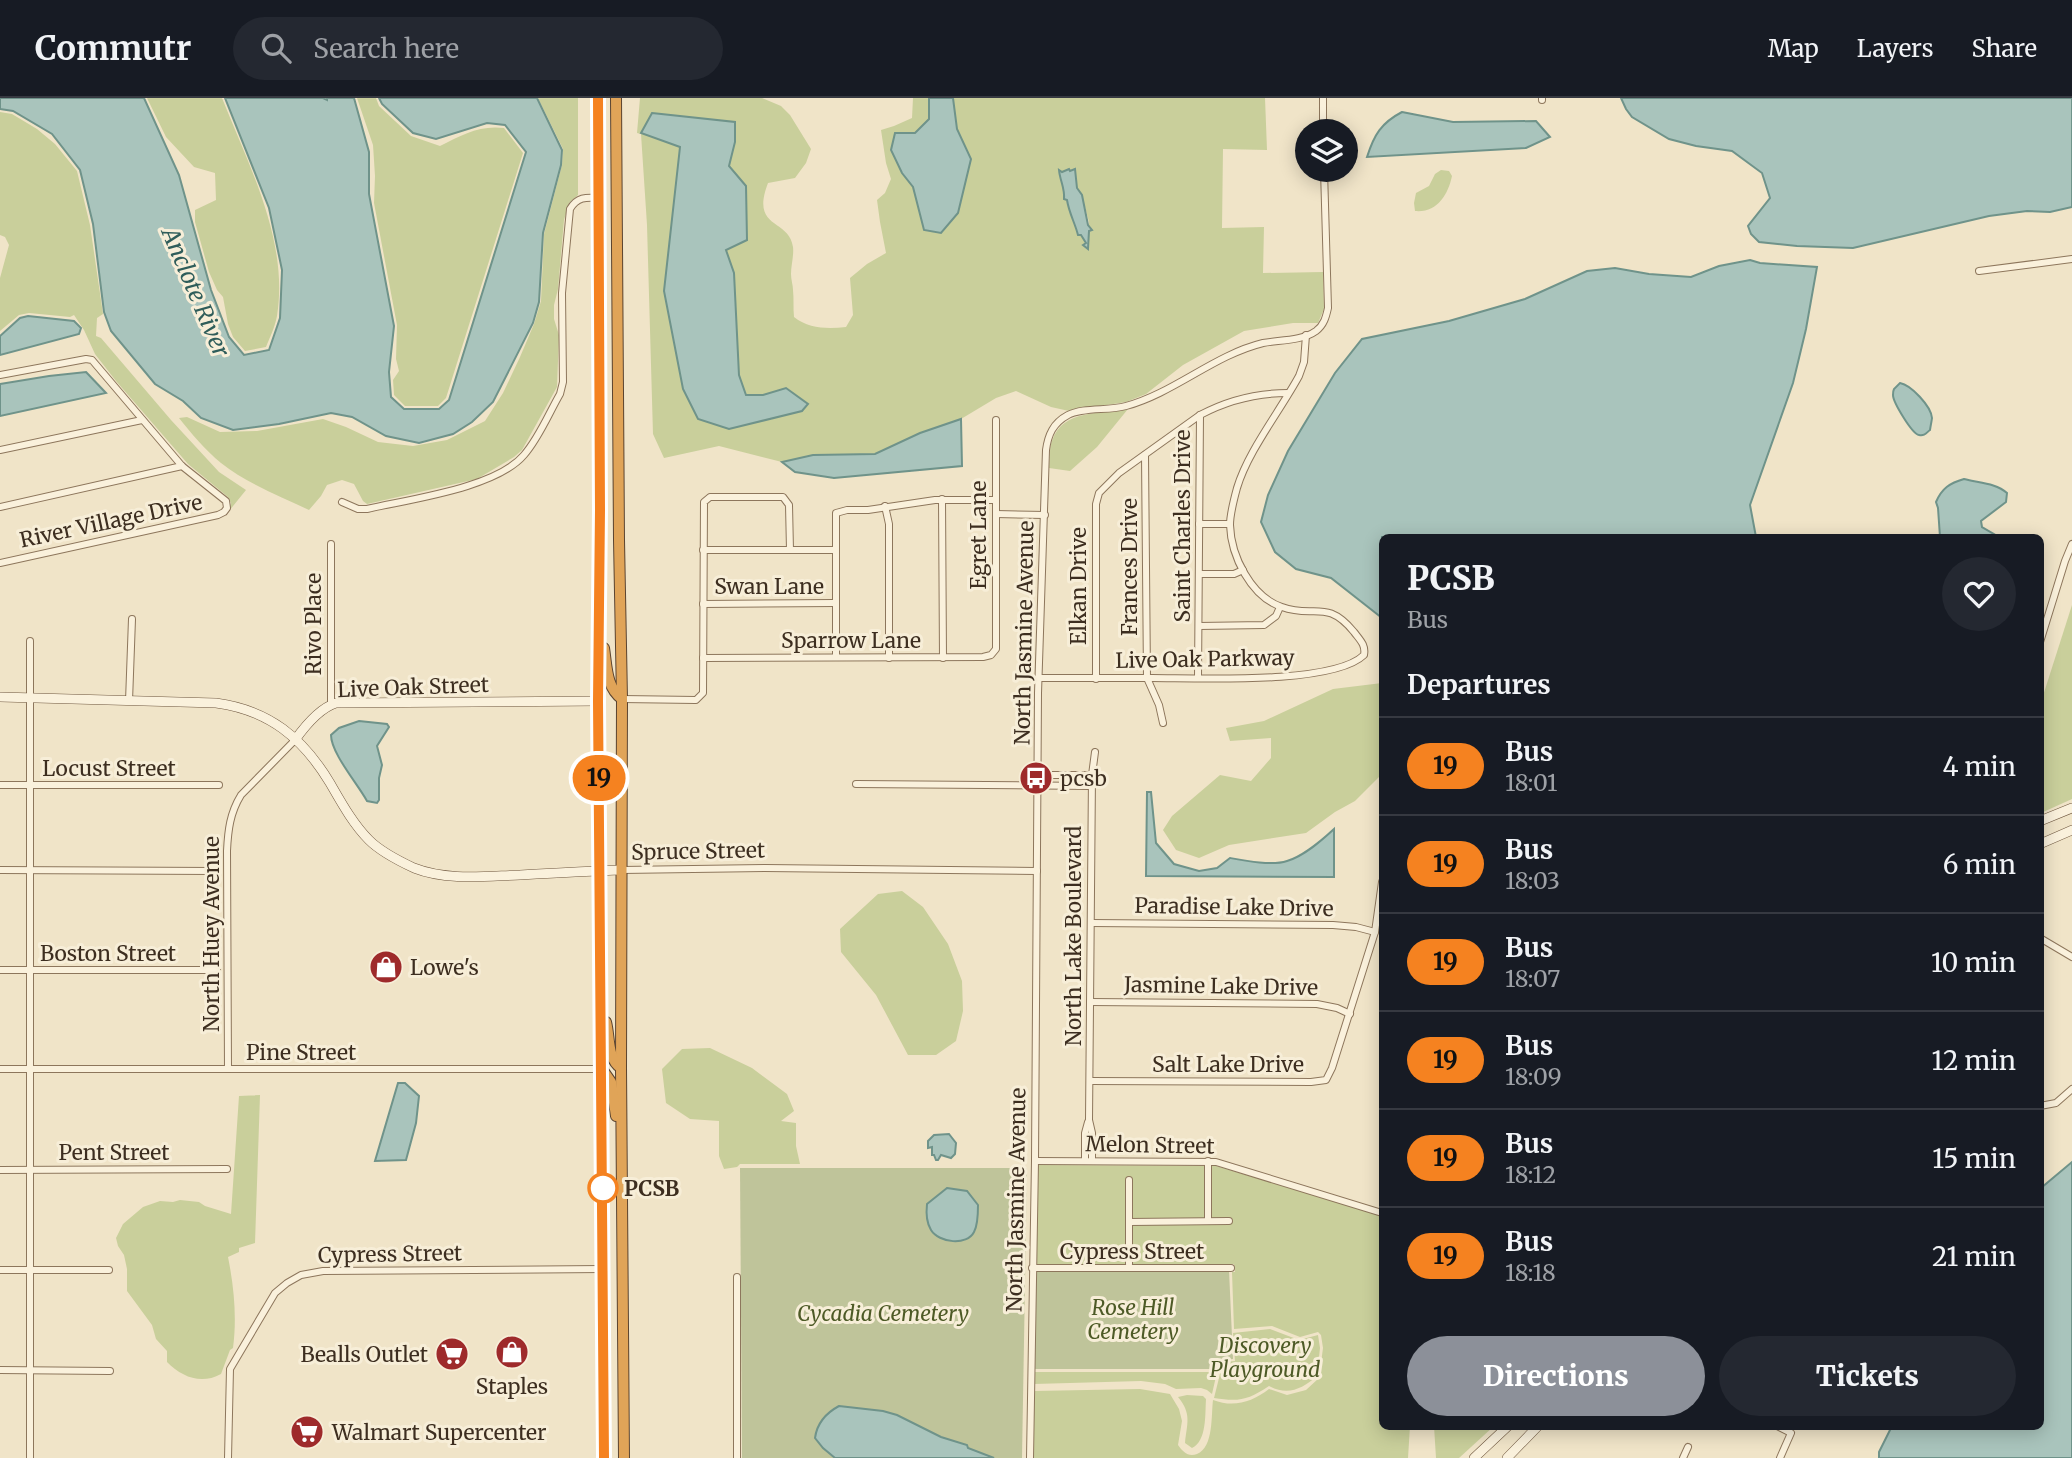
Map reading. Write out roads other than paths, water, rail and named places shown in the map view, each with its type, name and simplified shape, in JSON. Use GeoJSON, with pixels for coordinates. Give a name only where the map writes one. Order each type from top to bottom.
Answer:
{"type":"FeatureCollection","features":[{"type":"Feature","properties":{"kind":"highway"},"geometry":{"type":"LineString","coordinates":[[598,98],[598,701],[604,1458]]}},
{"type":"Feature","properties":{"kind":"highway"},"geometry":{"type":"LineString","coordinates":[[616,98],[622,699],[624,1458]]}},
{"type":"Feature","properties":{"kind":"highway"},"geometry":{"type":"LineString","coordinates":[[599,615],[610,685],[622,699]]}},
{"type":"Feature","properties":{"kind":"highway"},"geometry":{"type":"LineString","coordinates":[[601,1006],[609,1034],[611,1055],[616,1065],[621,1068]]}},
{"type":"Feature","properties":{"kind":"highway"},"geometry":{"type":"LineString","coordinates":[[602,1069],[612,1088],[622,1157]]}},
{"type":"Feature","properties":{"kind":"street"},"geometry":{"type":"LineString","coordinates":[[1323,98],[1323,119]]}},
{"type":"Feature","properties":{"kind":"street"},"geometry":{"type":"LineString","coordinates":[[1199,626],[1264,625],[1276,616],[1280,607],[1263,596],[1243,570],[1234,549],[1230,524],[1240,478],[1303,368],[1306,335],[1317,330],[1326,319],[1328,308],[1324,182]]}},
{"type":"Feature","properties":{"kind":"street"},"geometry":{"type":"LineString","coordinates":[[342,502],[358,509],[367,509],[473,485],[507,468],[526,453],[560,394],[563,382],[562,293],[570,209],[582,198],[598,198]]}},
{"type":"Feature","properties":{"kind":"street"},"geometry":{"type":"LineString","coordinates":[[1979,271],[2072,259]]}},
{"type":"Feature","properties":{"kind":"street","name":"North Jasmine Avenue"},"geometry":{"type":"LineString","coordinates":[[1030,1458],[1039,678],[1046,450],[1049,435],[1056,424],[1075,412],[1126,406],[1235,353],[1261,344],[1306,335]]}},
{"type":"Feature","properties":{"kind":"street"},"geometry":{"type":"LineString","coordinates":[[0,375],[92,360],[182,466],[0,507]]}},
{"type":"Feature","properties":{"kind":"street"},"geometry":{"type":"LineString","coordinates":[[1145,455],[1200,415],[1235,400],[1288,393]]}},
{"type":"Feature","properties":{"kind":"street","name":"Saint Charles Drive"},"geometry":{"type":"LineString","coordinates":[[1198,678],[1200,415]]}},
{"type":"Feature","properties":{"kind":"street"},"geometry":{"type":"LineString","coordinates":[[0,450],[142,420]]}},
{"type":"Feature","properties":{"kind":"street","name":"Egret Lane"},"geometry":{"type":"LineString","coordinates":[[996,421],[996,649]]}},
{"type":"Feature","properties":{"kind":"street","name":"Elkan Drive"},"geometry":{"type":"LineString","coordinates":[[1096,679],[1096,504],[1099,493],[1119,473],[1145,455]]}},
{"type":"Feature","properties":{"kind":"street","name":"Frances Drive"},"geometry":{"type":"LineString","coordinates":[[1145,455],[1147,678]]}},
{"type":"Feature","properties":{"kind":"street","name":"River Village Drive"},"geometry":{"type":"LineString","coordinates":[[0,563],[224,512],[227,508],[226,501],[182,466]]}},
{"type":"Feature","properties":{"kind":"street"},"geometry":{"type":"LineString","coordinates":[[622,699],[696,700],[703,693],[704,502],[710,497],[783,497],[789,505],[790,550]]}},
{"type":"Feature","properties":{"kind":"street"},"geometry":{"type":"LineString","coordinates":[[942,499],[943,657]]}},
{"type":"Feature","properties":{"kind":"street"},"geometry":{"type":"LineString","coordinates":[[836,657],[836,513],[942,499],[996,499]]}},
{"type":"Feature","properties":{"kind":"street"},"geometry":{"type":"LineString","coordinates":[[885,506],[889,524],[889,658]]}},
{"type":"Feature","properties":{"kind":"street"},"geometry":{"type":"LineString","coordinates":[[996,514],[1045,514]]}},
{"type":"Feature","properties":{"kind":"street"},"geometry":{"type":"LineString","coordinates":[[1199,524],[1230,524]]}},
{"type":"Feature","properties":{"kind":"street","name":"Rivo Place"},"geometry":{"type":"LineString","coordinates":[[331,544],[331,704]]}},
{"type":"Feature","properties":{"kind":"street"},"geometry":{"type":"LineString","coordinates":[[2044,629],[2072,544]]}},
{"type":"Feature","properties":{"kind":"street"},"geometry":{"type":"LineString","coordinates":[[704,550],[836,550]]}},
{"type":"Feature","properties":{"kind":"street"},"geometry":{"type":"LineString","coordinates":[[1199,574],[1234,574],[1243,570]]}},
{"type":"Feature","properties":{"kind":"street","name":"Swan Lane"},"geometry":{"type":"LineString","coordinates":[[704,604],[835,603]]}},
{"type":"Feature","properties":{"kind":"street","name":"Live Oak Parkway"},"geometry":{"type":"LineString","coordinates":[[1039,678],[1270,678],[1295,676],[1351,664],[1365,652],[1362,642],[1345,621],[1335,614],[1280,607]]}},
{"type":"Feature","properties":{"kind":"street"},"geometry":{"type":"LineString","coordinates":[[130,701],[132,619]]}},
{"type":"Feature","properties":{"kind":"street"},"geometry":{"type":"LineString","coordinates":[[30,641],[30,1458]]}},
{"type":"Feature","properties":{"kind":"street","name":"Sparrow Lane"},"geometry":{"type":"LineString","coordinates":[[703,658],[986,657],[996,649]]}},
{"type":"Feature","properties":{"kind":"street"},"geometry":{"type":"LineString","coordinates":[[1147,678],[1159,705],[1163,723]]}},
{"type":"Feature","properties":{"kind":"street"},"geometry":{"type":"LineString","coordinates":[[0,697],[216,703],[247,709],[273,721],[295,740]]}},
{"type":"Feature","properties":{"kind":"street","name":"Live Oak Street"},"geometry":{"type":"LineString","coordinates":[[295,740],[307,725],[331,704],[343,702],[598,701]]}},
{"type":"Feature","properties":{"kind":"street","name":"Spruce Street"},"geometry":{"type":"LineString","coordinates":[[295,740],[308,750],[368,839],[387,854],[416,869],[448,876],[477,877],[600,870],[765,868],[1037,871]]}},
{"type":"Feature","properties":{"kind":"street","name":"North Huey Avenue"},"geometry":{"type":"LineString","coordinates":[[228,1069],[230,819],[241,795],[295,740]]}},
{"type":"Feature","properties":{"kind":"street","name":"North Lake Boulevard"},"geometry":{"type":"LineString","coordinates":[[1089,1161],[1092,1133],[1089,1121],[1092,775],[1095,752]]}},
{"type":"Feature","properties":{"kind":"street"},"geometry":{"type":"LineString","coordinates":[[1038,775],[1092,775]]}},
{"type":"Feature","properties":{"kind":"street"},"geometry":{"type":"LineString","coordinates":[[856,784],[1092,786]]}},
{"type":"Feature","properties":{"kind":"street","name":"Locust Street"},"geometry":{"type":"LineString","coordinates":[[0,785],[219,785]]}},
{"type":"Feature","properties":{"kind":"street"},"geometry":{"type":"LineString","coordinates":[[2044,819],[2072,808]]}},
{"type":"Feature","properties":{"kind":"street"},"geometry":{"type":"LineString","coordinates":[[2044,842],[2072,830]]}},
{"type":"Feature","properties":{"kind":"street"},"geometry":{"type":"LineString","coordinates":[[0,870],[216,871]]}},
{"type":"Feature","properties":{"kind":"street","name":"Salt Lake Drive"},"geometry":{"type":"LineString","coordinates":[[1090,1081],[1323,1081],[1330,1074],[1350,1014],[1376,932],[1379,907]]}},
{"type":"Feature","properties":{"kind":"street","name":"Paradise Lake Drive"},"geometry":{"type":"LineString","coordinates":[[1091,923],[1334,925],[1376,932]]}},
{"type":"Feature","properties":{"kind":"street"},"geometry":{"type":"LineString","coordinates":[[2044,940],[2072,957]]}},
{"type":"Feature","properties":{"kind":"street","name":"Boston Street"},"geometry":{"type":"LineString","coordinates":[[0,970],[217,971]]}},
{"type":"Feature","properties":{"kind":"street","name":"Jasmine Lake Drive"},"geometry":{"type":"LineString","coordinates":[[1090,1002],[1317,1004],[1350,1014]]}},
{"type":"Feature","properties":{"kind":"street","name":"Pine Street"},"geometry":{"type":"LineString","coordinates":[[0,1069],[602,1069]]}},
{"type":"Feature","properties":{"kind":"street"},"geometry":{"type":"LineString","coordinates":[[2044,1105],[2053,1104],[2072,1089]]}},
{"type":"Feature","properties":{"kind":"street","name":"Melon Street"},"geometry":{"type":"LineString","coordinates":[[1035,1161],[1208,1161],[1235,1166],[1379,1212]]}},
{"type":"Feature","properties":{"kind":"street"},"geometry":{"type":"LineString","coordinates":[[1208,1161],[1208,1221]]}},
{"type":"Feature","properties":{"kind":"street","name":"Pent Street"},"geometry":{"type":"LineString","coordinates":[[0,1170],[227,1169]]}},
{"type":"Feature","properties":{"kind":"street"},"geometry":{"type":"LineString","coordinates":[[1129,1180],[1129,1264]]}},
{"type":"Feature","properties":{"kind":"street"},"geometry":{"type":"LineString","coordinates":[[1129,1222],[1229,1221]]}},
{"type":"Feature","properties":{"kind":"street","name":"Cypress Street"},"geometry":{"type":"LineString","coordinates":[[1032,1268],[1231,1268]]}},
{"type":"Feature","properties":{"kind":"street","name":"Cypress Street"},"geometry":{"type":"LineString","coordinates":[[228,1458],[229,1372],[269,1299],[287,1283],[304,1274],[323,1270],[603,1269]]}},
{"type":"Feature","properties":{"kind":"street"},"geometry":{"type":"LineString","coordinates":[[0,1270],[109,1270]]}},
{"type":"Feature","properties":{"kind":"street"},"geometry":{"type":"LineString","coordinates":[[737,1277],[737,1458]]}},
{"type":"Feature","properties":{"kind":"street"},"geometry":{"type":"LineString","coordinates":[[0,1370],[110,1371]]}},
{"type":"Feature","properties":{"kind":"street"},"geometry":{"type":"LineString","coordinates":[[1474,1458],[1504,1430]]}},
{"type":"Feature","properties":{"kind":"street"},"geometry":{"type":"LineString","coordinates":[[1507,1458],[1534,1430]]}},
{"type":"Feature","properties":{"kind":"street"},"geometry":{"type":"LineString","coordinates":[[1780,1458],[1791,1433],[1785,1430]]}},
{"type":"Feature","properties":{"kind":"street"},"geometry":{"type":"LineString","coordinates":[[1683,1458],[1688,1447]]}},
{"type":"Feature","properties":{"kind":"water","name":"Anclote River"},"geometry":{"type":"Polygon","coordinates":[[[0,98],[144,98],[179,175],[211,290],[229,337],[244,355],[269,350],[280,318],[282,270],[269,208],[225,98],[354,98],[369,152],[369,194],[394,326],[389,372],[391,397],[404,409],[439,409],[449,400],[526,152],[505,125],[487,123],[436,139],[413,133],[379,98],[537,98],[562,150],[561,165],[543,233],[539,302],[533,323],[493,402],[472,422],[453,434],[419,443],[386,436],[352,417],[331,413],[233,430],[201,418],[183,401],[155,384],[111,331],[104,312],[93,224],[80,170],[52,134],[13,111],[0,109],[0,98]]]}},
{"type":"Feature","properties":{"kind":"water"},"geometry":{"type":"Polygon","coordinates":[[[929,98],[953,98],[957,129],[971,159],[958,213],[941,233],[924,230],[913,187],[902,173],[891,150],[895,133],[915,133],[929,119],[929,98]]]}},
{"type":"Feature","properties":{"kind":"water"},"geometry":{"type":"Polygon","coordinates":[[[1621,98],[2072,98],[2072,207],[2050,212],[2027,211],[1989,216],[1853,248],[1759,242],[1748,226],[1770,198],[1762,173],[1732,151],[1669,139],[1632,117],[1621,98]]]}},
{"type":"Feature","properties":{"kind":"water"},"geometry":{"type":"Polygon","coordinates":[[[1402,112],[1453,122],[1536,121],[1550,137],[1526,148],[1367,157],[1379,130],[1402,112]]]}},
{"type":"Feature","properties":{"kind":"water"},"geometry":{"type":"Polygon","coordinates":[[[652,113],[735,122],[735,142],[729,166],[746,186],[747,240],[726,250],[734,273],[739,375],[746,395],[763,395],[786,388],[808,404],[802,411],[729,429],[698,419],[683,389],[664,291],[680,147],[641,133],[652,113]]]}},
{"type":"Feature","properties":{"kind":"water"},"geometry":{"type":"Polygon","coordinates":[[[1075,169],[1077,188],[1082,195],[1088,225],[1092,230],[1089,231],[1088,249],[1083,245],[1086,243],[1081,235],[1078,235],[1067,200],[1064,199],[1059,170],[1062,172],[1075,169]]]}},
{"type":"Feature","properties":{"kind":"water"},"geometry":{"type":"Polygon","coordinates":[[[1750,260],[1817,267],[1793,383],[1750,505],[1755,534],[1379,534],[1379,616],[1331,578],[1296,569],[1275,552],[1261,522],[1268,495],[1288,451],[1335,373],[1362,339],[1449,321],[1525,299],[1587,271],[1615,268],[1691,277],[1719,266],[1750,260]]]}},
{"type":"Feature","properties":{"kind":"water"},"geometry":{"type":"Polygon","coordinates":[[[28,316],[74,321],[81,328],[79,334],[0,355],[0,336],[20,318],[28,316]]]}},
{"type":"Feature","properties":{"kind":"water"},"geometry":{"type":"Polygon","coordinates":[[[86,372],[106,393],[0,416],[0,384],[86,372]]]}},
{"type":"Feature","properties":{"kind":"water"},"geometry":{"type":"Polygon","coordinates":[[[1900,383],[1915,392],[1931,413],[1930,430],[1924,435],[1919,435],[1912,429],[1896,404],[1893,391],[1900,383]]]}},
{"type":"Feature","properties":{"kind":"water"},"geometry":{"type":"Polygon","coordinates":[[[961,419],[962,466],[834,478],[795,472],[782,462],[813,455],[875,454],[920,433],[961,419]]]}},
{"type":"Feature","properties":{"kind":"water"},"geometry":{"type":"Polygon","coordinates":[[[1964,479],[1993,485],[2007,493],[2006,502],[1981,521],[1982,527],[1994,534],[1940,534],[1936,502],[1941,493],[1955,482],[1964,479]]]}},
{"type":"Feature","properties":{"kind":"water"},"geometry":{"type":"Polygon","coordinates":[[[359,721],[387,724],[389,727],[377,746],[382,765],[377,803],[367,801],[332,742],[331,735],[339,728],[359,721]]]}},
{"type":"Feature","properties":{"kind":"water"},"geometry":{"type":"Polygon","coordinates":[[[1147,792],[1151,792],[1156,843],[1174,864],[1199,871],[1217,868],[1230,858],[1281,862],[1306,852],[1334,829],[1334,877],[1146,876],[1147,792]]]}},
{"type":"Feature","properties":{"kind":"water"},"geometry":{"type":"Polygon","coordinates":[[[398,1083],[405,1083],[419,1096],[416,1123],[406,1160],[375,1161],[398,1083]]]}},
{"type":"Feature","properties":{"kind":"water"},"geometry":{"type":"Polygon","coordinates":[[[949,1134],[956,1143],[955,1154],[951,1158],[941,1155],[936,1160],[932,1155],[932,1147],[928,1148],[928,1141],[934,1135],[949,1134]]]}},
{"type":"Feature","properties":{"kind":"water"},"geometry":{"type":"Polygon","coordinates":[[[2072,1162],[2072,1458],[1879,1458],[1879,1452],[1890,1430],[2044,1430],[2044,1185],[2072,1162]]]}},
{"type":"Feature","properties":{"kind":"water"},"geometry":{"type":"Polygon","coordinates":[[[947,1188],[967,1191],[978,1205],[975,1229],[970,1236],[959,1241],[940,1238],[928,1224],[927,1204],[947,1188]]]}},
{"type":"Feature","properties":{"kind":"water"},"geometry":{"type":"Polygon","coordinates":[[[839,1406],[897,1415],[941,1437],[967,1445],[968,1448],[994,1458],[835,1458],[815,1438],[823,1419],[839,1406]]]}},
{"type":"Feature","properties":{"kind":"place","name":"pcsb"},"geometry":{"type":"Point","coordinates":[1036,778]}},
{"type":"Feature","properties":{"kind":"place","name":"Lowe's"},"geometry":{"type":"Point","coordinates":[386,967]}},
{"type":"Feature","properties":{"kind":"place","name":"PCSB"},"geometry":{"type":"Point","coordinates":[603,1188]}},
{"type":"Feature","properties":{"kind":"place","name":"Staples"},"geometry":{"type":"Point","coordinates":[512,1352]}},
{"type":"Feature","properties":{"kind":"place","name":"Bealls Outlet"},"geometry":{"type":"Point","coordinates":[452,1354]}},
{"type":"Feature","properties":{"kind":"place","name":"Walmart Supercenter"},"geometry":{"type":"Point","coordinates":[307,1432]}},
{"type":"Feature","properties":{"kind":"park label","name":"Cycadia Cemetery"},"geometry":{"type":"Point","coordinates":[883,1313]}},
{"type":"Feature","properties":{"kind":"park label","name":"Rose Hill Cemetery"},"geometry":{"type":"Point","coordinates":[1133,1319]}},
{"type":"Feature","properties":{"kind":"park label","name":"Discovery Playground"},"geometry":{"type":"Point","coordinates":[1265,1357]}}]}
